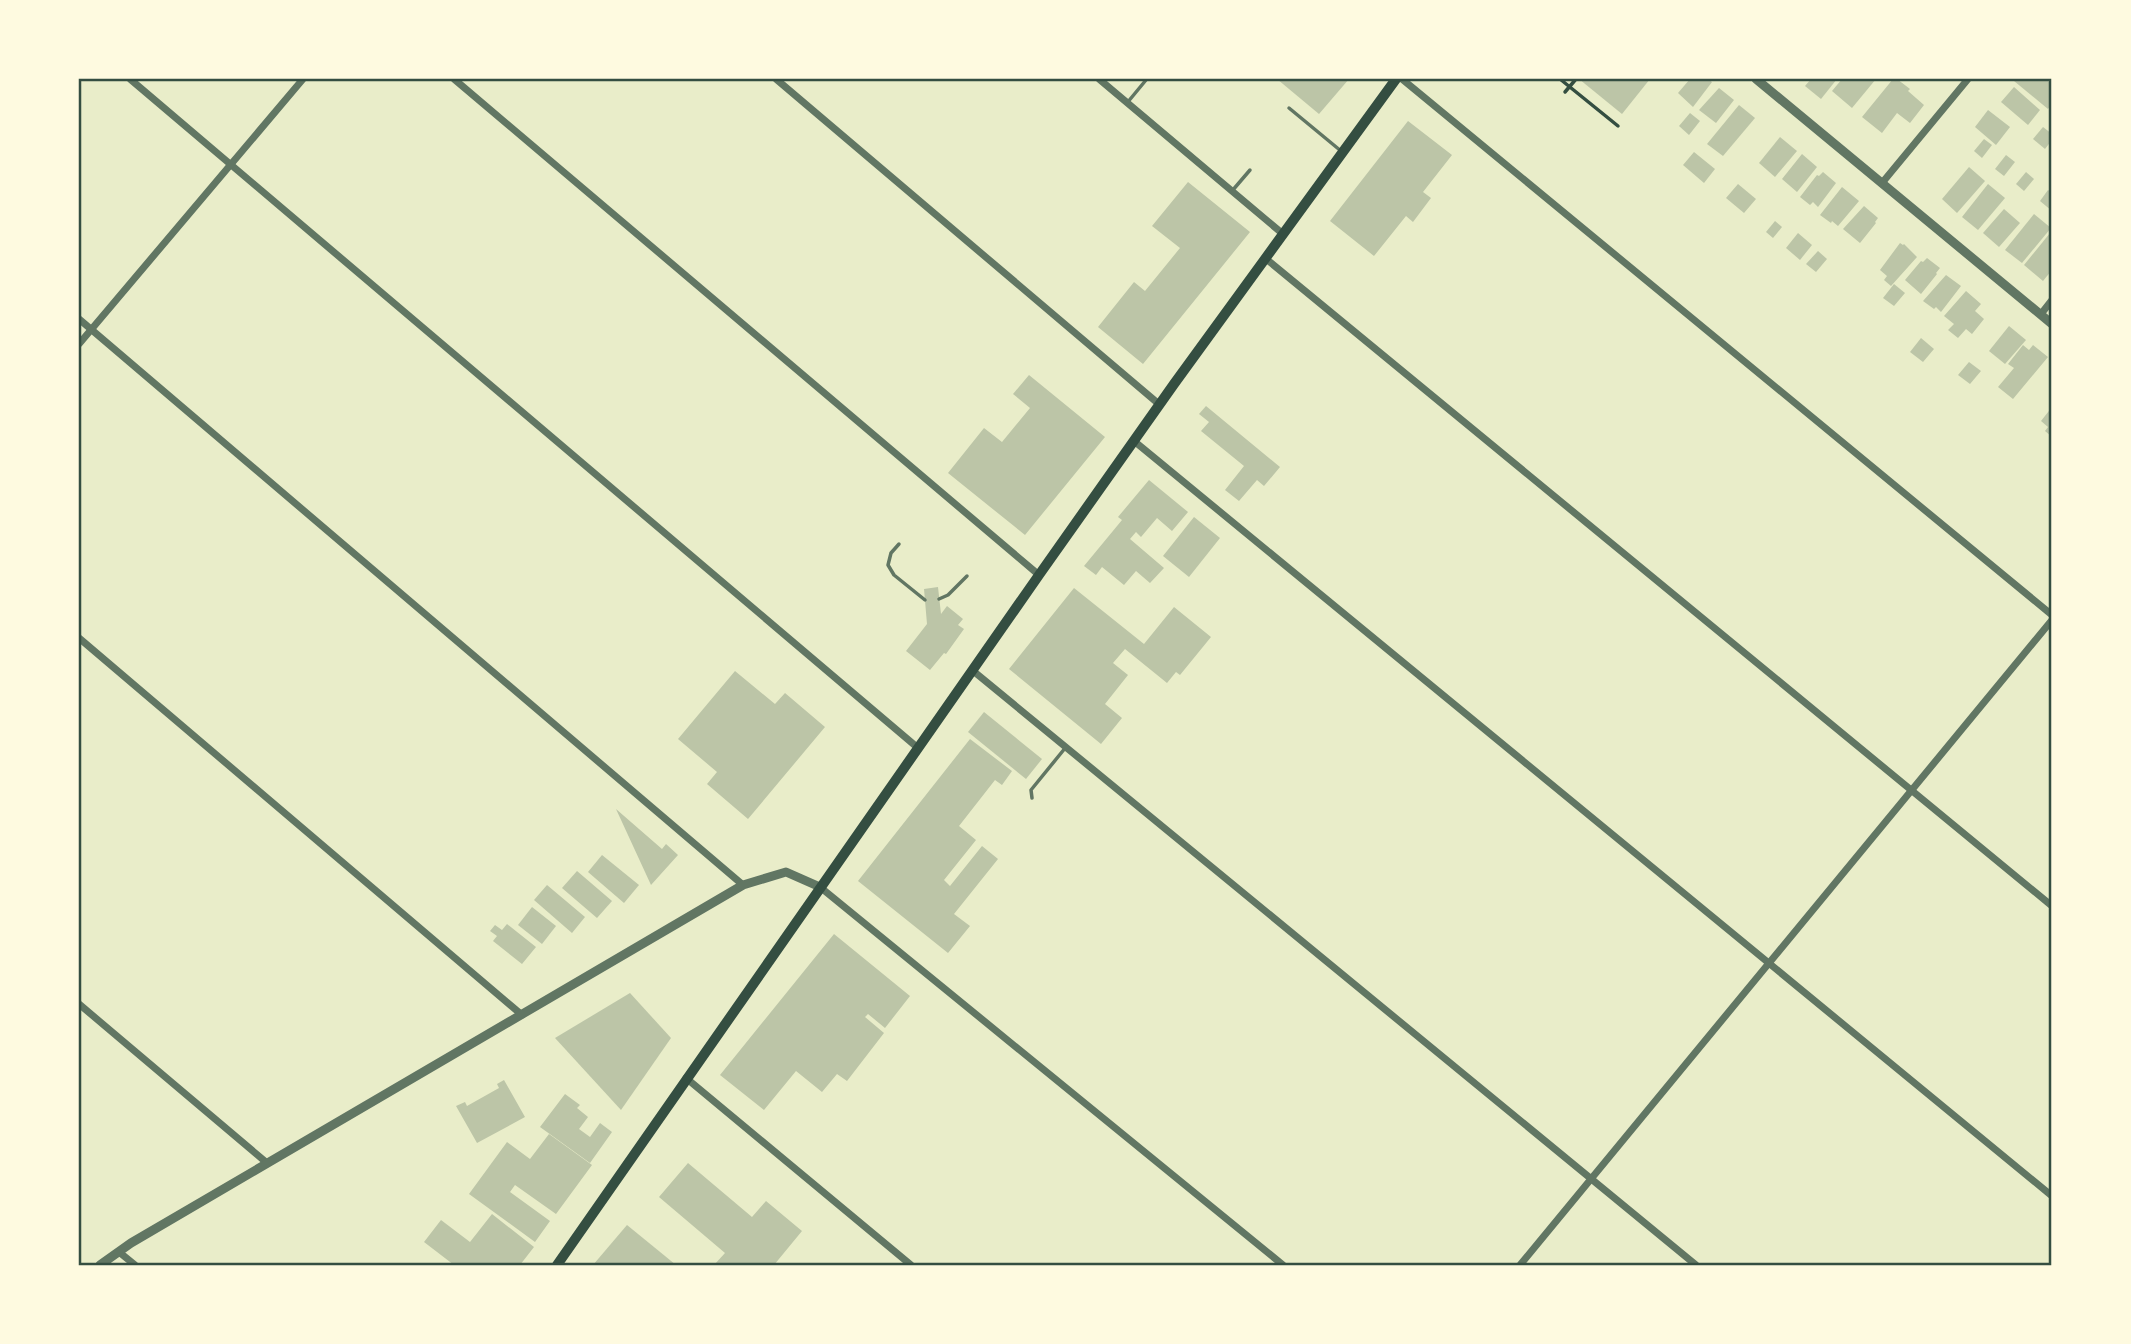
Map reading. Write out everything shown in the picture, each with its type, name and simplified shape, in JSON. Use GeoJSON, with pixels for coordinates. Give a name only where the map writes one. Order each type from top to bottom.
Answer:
{"type":"FeatureCollection","features":[{"type":"Feature","properties":{"kind":"main road"},"geometry":{"type":"LineString","coordinates":[[557,1265],[1039,575],[1396,79]]}},
{"type":"Feature","properties":{"kind":"street"},"geometry":{"type":"LineString","coordinates":[[130,79],[918,748]]}},
{"type":"Feature","properties":{"kind":"street"},"geometry":{"type":"LineString","coordinates":[[79,344],[303,79]]}},
{"type":"Feature","properties":{"kind":"street"},"geometry":{"type":"LineString","coordinates":[[454,79],[1039,575]]}},
{"type":"Feature","properties":{"kind":"street"},"geometry":{"type":"LineString","coordinates":[[776,79],[1160,405]]}},
{"type":"Feature","properties":{"kind":"street"},"geometry":{"type":"LineString","coordinates":[[1099,79],[1283,234]]}},
{"type":"Feature","properties":{"kind":"street"},"geometry":{"type":"LineString","coordinates":[[1402,79],[2052,617],[1520,1265]]}},
{"type":"Feature","properties":{"kind":"street"},"geometry":{"type":"LineString","coordinates":[[1756,79],[2052,324]]}},
{"type":"Feature","properties":{"kind":"street"},"geometry":{"type":"LineString","coordinates":[[1882,183],[1968,79]]}},
{"type":"Feature","properties":{"kind":"street"},"geometry":{"type":"LineString","coordinates":[[1265,258],[2052,906]]}},
{"type":"Feature","properties":{"kind":"street"},"geometry":{"type":"LineString","coordinates":[[2041,314],[2052,300]]}},
{"type":"Feature","properties":{"kind":"street"},"geometry":{"type":"LineString","coordinates":[[79,319],[743,885]]}},
{"type":"Feature","properties":{"kind":"street"},"geometry":{"type":"LineString","coordinates":[[1134,441],[2052,1196]]}},
{"type":"Feature","properties":{"kind":"street"},"geometry":{"type":"LineString","coordinates":[[79,638],[522,1015]]}},
{"type":"Feature","properties":{"kind":"street"},"geometry":{"type":"LineString","coordinates":[[972,670],[1696,1265]]}},
{"type":"Feature","properties":{"kind":"street"},"geometry":{"type":"LineString","coordinates":[[100,1265],[267,1163],[743,885],[786,872],[820,887],[1283,1265]]}},
{"type":"Feature","properties":{"kind":"street"},"geometry":{"type":"LineString","coordinates":[[79,1004],[267,1163]]}},
{"type":"Feature","properties":{"kind":"street"},"geometry":{"type":"LineString","coordinates":[[686,1078],[911,1265]]}},
{"type":"Feature","properties":{"kind":"street"},"geometry":{"type":"LineString","coordinates":[[119,1252],[135,1265]]}},
{"type":"Feature","properties":{"kind":"lane"},"geometry":{"type":"LineString","coordinates":[[1127,103],[1146,80]]}},
{"type":"Feature","properties":{"kind":"lane"},"geometry":{"type":"LineString","coordinates":[[1289,108],[1342,153]]}},
{"type":"Feature","properties":{"kind":"lane"},"geometry":{"type":"LineString","coordinates":[[1232,191],[1250,170]]}},
{"type":"Feature","properties":{"kind":"lane"},"geometry":{"type":"LineString","coordinates":[[899,544],[891,554],[888,565],[894,575],[925,600]]}},
{"type":"Feature","properties":{"kind":"lane"},"geometry":{"type":"LineString","coordinates":[[939,599],[948,595],[967,576]]}},
{"type":"Feature","properties":{"kind":"lane"},"geometry":{"type":"LineString","coordinates":[[1032,798],[1031,790],[1066,747]]}},
{"type":"Feature","properties":{"kind":"path"},"geometry":{"type":"LineString","coordinates":[[1560,79],[1618,126]]}},
{"type":"Feature","properties":{"kind":"path"},"geometry":{"type":"LineString","coordinates":[[1565,92],[1576,79]]}},
{"type":"Feature","properties":{"kind":"building"},"geometry":{"type":"Polygon","coordinates":[[[1277,79],[1349,79],[1319,114],[1277,79]]]}},
{"type":"Feature","properties":{"kind":"building"},"geometry":{"type":"Polygon","coordinates":[[[1579,79],[1650,79],[1622,114],[1579,79]]]}},
{"type":"Feature","properties":{"kind":"building"},"geometry":{"type":"Polygon","coordinates":[[[1690,79],[1708,79],[1712,82],[1693,107],[1678,93],[1690,79]]]}},
{"type":"Feature","properties":{"kind":"building"},"geometry":{"type":"Polygon","coordinates":[[[1811,79],[1837,79],[1821,99],[1805,86],[1811,79]]]}},
{"type":"Feature","properties":{"kind":"building"},"geometry":{"type":"Polygon","coordinates":[[[1842,79],[1876,79],[1852,108],[1832,91],[1842,79]]]}},
{"type":"Feature","properties":{"kind":"building"},"geometry":{"type":"Polygon","coordinates":[[[1893,79],[1910,89],[1908,91],[1924,105],[1910,123],[1897,113],[1882,133],[1862,117],[1893,79]]]}},
{"type":"Feature","properties":{"kind":"building"},"geometry":{"type":"Polygon","coordinates":[[[2045,79],[2052,84],[2052,103],[2048,109],[2014,81],[2045,79]]]}},
{"type":"Feature","properties":{"kind":"building"},"geometry":{"type":"Polygon","coordinates":[[[2014,87],[2040,110],[2028,125],[2001,102],[2014,87]]]}},
{"type":"Feature","properties":{"kind":"building"},"geometry":{"type":"Polygon","coordinates":[[[1719,88],[1734,100],[1716,123],[1699,110],[1719,88]]]}},
{"type":"Feature","properties":{"kind":"building"},"geometry":{"type":"Polygon","coordinates":[[[1739,105],[1755,118],[1723,156],[1707,144],[1739,105]]]}},
{"type":"Feature","properties":{"kind":"building"},"geometry":{"type":"Polygon","coordinates":[[[1988,110],[2010,127],[1996,145],[1975,127],[1988,110]]]}},
{"type":"Feature","properties":{"kind":"building"},"geometry":{"type":"Polygon","coordinates":[[[1690,113],[1700,121],[1689,135],[1679,126],[1690,113]]]}},
{"type":"Feature","properties":{"kind":"building"},"geometry":{"type":"Polygon","coordinates":[[[1408,121],[1452,155],[1423,192],[1431,198],[1413,222],[1406,216],[1374,256],[1330,221],[1408,121]]]}},
{"type":"Feature","properties":{"kind":"building"},"geometry":{"type":"Polygon","coordinates":[[[2043,127],[2052,134],[2052,140],[2045,149],[2033,139],[2043,127]]]}},
{"type":"Feature","properties":{"kind":"building"},"geometry":{"type":"Polygon","coordinates":[[[1780,137],[1797,151],[1775,177],[1759,163],[1780,137]]]}},
{"type":"Feature","properties":{"kind":"building"},"geometry":{"type":"Polygon","coordinates":[[[1984,139],[1992,145],[1982,158],[1974,151],[1984,139]]]}},
{"type":"Feature","properties":{"kind":"building"},"geometry":{"type":"Polygon","coordinates":[[[1694,152],[1715,169],[1704,183],[1683,165],[1694,152]]]}},
{"type":"Feature","properties":{"kind":"building"},"geometry":{"type":"Polygon","coordinates":[[[1802,154],[1817,167],[1797,192],[1782,179],[1802,154]]]}},
{"type":"Feature","properties":{"kind":"building"},"geometry":{"type":"Polygon","coordinates":[[[2006,155],[2015,162],[2004,176],[1995,169],[2006,155]]]}},
{"type":"Feature","properties":{"kind":"building"},"geometry":{"type":"Polygon","coordinates":[[[1969,167],[1985,181],[1957,213],[1942,199],[1969,167]]]}},
{"type":"Feature","properties":{"kind":"building"},"geometry":{"type":"Polygon","coordinates":[[[1823,172],[1836,183],[1818,207],[1813,202],[1810,205],[1800,197],[1817,175],[1823,172]]]}},
{"type":"Feature","properties":{"kind":"building"},"geometry":{"type":"Polygon","coordinates":[[[2026,172],[2034,179],[2024,191],[2016,184],[2026,172]]]}},
{"type":"Feature","properties":{"kind":"building"},"geometry":{"type":"Polygon","coordinates":[[[1188,182],[1250,232],[1143,364],[1098,327],[1134,282],[1145,291],[1180,248],[1152,226],[1188,182]]]}},
{"type":"Feature","properties":{"kind":"building"},"geometry":{"type":"Polygon","coordinates":[[[1738,184],[1756,199],[1744,213],[1726,198],[1738,184]]]}},
{"type":"Feature","properties":{"kind":"building"},"geometry":{"type":"Polygon","coordinates":[[[1988,184],[2005,198],[1978,230],[1962,217],[1988,184]]]}},
{"type":"Feature","properties":{"kind":"building"},"geometry":{"type":"Polygon","coordinates":[[[1842,187],[1859,201],[1838,226],[1820,215],[1842,187]]]}},
{"type":"Feature","properties":{"kind":"building"},"geometry":{"type":"Polygon","coordinates":[[[2048,190],[2052,193],[2052,211],[2040,201],[2048,190]]]}},
{"type":"Feature","properties":{"kind":"building"},"geometry":{"type":"Polygon","coordinates":[[[1864,206],[1878,218],[1860,243],[1843,229],[1864,206]]]}},
{"type":"Feature","properties":{"kind":"building"},"geometry":{"type":"Polygon","coordinates":[[[2004,209],[2020,223],[1999,247],[1983,233],[2004,209]]]}},
{"type":"Feature","properties":{"kind":"building"},"geometry":{"type":"Polygon","coordinates":[[[2034,214],[2051,228],[2022,263],[2005,250],[2034,214]]]}},
{"type":"Feature","properties":{"kind":"building"},"geometry":{"type":"Polygon","coordinates":[[[1775,221],[1782,227],[1773,238],[1766,232],[1775,221]]]}},
{"type":"Feature","properties":{"kind":"building"},"geometry":{"type":"Polygon","coordinates":[[[1798,233],[1812,245],[1800,260],[1786,248],[1798,233]]]}},
{"type":"Feature","properties":{"kind":"building"},"geometry":{"type":"Polygon","coordinates":[[[2050,233],[2052,270],[2043,281],[2024,265],[2050,233]]]}},
{"type":"Feature","properties":{"kind":"building"},"geometry":{"type":"Polygon","coordinates":[[[1900,243],[1917,257],[1891,286],[1884,280],[1887,276],[1880,270],[1900,243]]]}},
{"type":"Feature","properties":{"kind":"building"},"geometry":{"type":"Polygon","coordinates":[[[1818,251],[1827,259],[1816,272],[1806,264],[1818,251]]]}},
{"type":"Feature","properties":{"kind":"building"},"geometry":{"type":"Polygon","coordinates":[[[1927,258],[1940,268],[1921,294],[1905,280],[1921,261],[1927,258]]]}},
{"type":"Feature","properties":{"kind":"building"},"geometry":{"type":"Polygon","coordinates":[[[1946,275],[1961,286],[1941,312],[1923,301],[1946,275]]]}},
{"type":"Feature","properties":{"kind":"building"},"geometry":{"type":"Polygon","coordinates":[[[1894,284],[1905,293],[1894,306],[1883,298],[1894,284]]]}},
{"type":"Feature","properties":{"kind":"building"},"geometry":{"type":"Polygon","coordinates":[[[1966,291],[1981,304],[1975,311],[1984,319],[1972,334],[1966,329],[1958,338],[1948,330],[1954,324],[1944,316],[1966,291]]]}},
{"type":"Feature","properties":{"kind":"building"},"geometry":{"type":"Polygon","coordinates":[[[2009,326],[2026,340],[2005,364],[1989,351],[2009,326]]]}},
{"type":"Feature","properties":{"kind":"building"},"geometry":{"type":"Polygon","coordinates":[[[1921,338],[1934,349],[1923,362],[1910,352],[1921,338]]]}},
{"type":"Feature","properties":{"kind":"building"},"geometry":{"type":"Polygon","coordinates":[[[2023,345],[2029,350],[2033,345],[2048,357],[2013,399],[1998,387],[2014,368],[2008,364],[2023,345]]]}},
{"type":"Feature","properties":{"kind":"building"},"geometry":{"type":"Polygon","coordinates":[[[1969,362],[1981,371],[1970,384],[1958,375],[1969,362]]]}},
{"type":"Feature","properties":{"kind":"building"},"geometry":{"type":"Polygon","coordinates":[[[1029,375],[1105,437],[1025,535],[948,473],[984,428],[1002,442],[1030,408],[1013,394],[1029,375]]]}},
{"type":"Feature","properties":{"kind":"building"},"geometry":{"type":"Polygon","coordinates":[[[1206,406],[1280,467],[1264,486],[1257,480],[1239,501],[1225,490],[1244,466],[1201,431],[1209,422],[1199,414],[1206,406]]]}},
{"type":"Feature","properties":{"kind":"building"},"geometry":{"type":"Polygon","coordinates":[[[2052,407],[2052,437],[2045,431],[2048,427],[2041,421],[2052,407]]]}},
{"type":"Feature","properties":{"kind":"building"},"geometry":{"type":"Polygon","coordinates":[[[1149,480],[1188,512],[1172,531],[1157,518],[1141,537],[1136,532],[1130,539],[1164,568],[1150,583],[1136,571],[1124,585],[1102,567],[1096,575],[1084,566],[1122,520],[1118,517],[1149,480]]]}},
{"type":"Feature","properties":{"kind":"building"},"geometry":{"type":"Polygon","coordinates":[[[1194,517],[1220,538],[1189,577],[1163,556],[1194,517]]]}},
{"type":"Feature","properties":{"kind":"building"},"geometry":{"type":"Polygon","coordinates":[[[938,587],[941,614],[947,606],[963,619],[958,625],[964,629],[946,654],[944,653],[930,670],[906,651],[927,624],[924,589],[938,587]]]}},
{"type":"Feature","properties":{"kind":"building"},"geometry":{"type":"Polygon","coordinates":[[[1074,588],[1144,644],[1174,607],[1211,637],[1180,675],[1176,672],[1167,683],[1125,649],[1113,663],[1128,675],[1105,704],[1122,718],[1101,744],[1009,669],[1074,588]]]}},
{"type":"Feature","properties":{"kind":"building"},"geometry":{"type":"Polygon","coordinates":[[[735,671],[775,704],[785,693],[825,727],[748,819],[707,784],[717,772],[678,739],[735,671]]]}},
{"type":"Feature","properties":{"kind":"building"},"geometry":{"type":"Polygon","coordinates":[[[984,712],[1042,759],[1026,779],[968,732],[984,712]]]}},
{"type":"Feature","properties":{"kind":"building"},"geometry":{"type":"Polygon","coordinates":[[[970,739],[1012,771],[1002,785],[995,780],[959,826],[976,840],[944,880],[950,886],[982,846],[998,859],[954,914],[970,926],[948,953],[858,881],[970,739]]]}},
{"type":"Feature","properties":{"kind":"building"},"geometry":{"type":"Polygon","coordinates":[[[616,809],[662,849],[666,844],[678,855],[651,885],[616,809]]]}},
{"type":"Feature","properties":{"kind":"building"},"geometry":{"type":"Polygon","coordinates":[[[602,855],[639,885],[624,903],[588,872],[602,855]]]}},
{"type":"Feature","properties":{"kind":"building"},"geometry":{"type":"Polygon","coordinates":[[[577,871],[612,901],[597,918],[562,888],[577,871]]]}},
{"type":"Feature","properties":{"kind":"building"},"geometry":{"type":"Polygon","coordinates":[[[547,885],[585,917],[572,933],[534,900],[547,885]]]}},
{"type":"Feature","properties":{"kind":"building"},"geometry":{"type":"Polygon","coordinates":[[[532,907],[556,926],[542,944],[518,925],[532,907]]]}},
{"type":"Feature","properties":{"kind":"building"},"geometry":{"type":"Polygon","coordinates":[[[507,924],[536,947],[522,964],[493,941],[497,936],[490,931],[495,925],[502,930],[507,924]]]}},
{"type":"Feature","properties":{"kind":"building"},"geometry":{"type":"Polygon","coordinates":[[[834,934],[910,996],[885,1028],[868,1014],[865,1017],[884,1033],[847,1081],[837,1074],[822,1092],[796,1071],[764,1110],[720,1075],[834,934]]]}},
{"type":"Feature","properties":{"kind":"building"},"geometry":{"type":"Polygon","coordinates":[[[630,993],[671,1038],[621,1110],[555,1038],[630,993]]]}},
{"type":"Feature","properties":{"kind":"building"},"geometry":{"type":"Polygon","coordinates":[[[504,1080],[525,1117],[477,1143],[456,1106],[465,1102],[467,1106],[499,1088],[497,1084],[504,1080]]]}},
{"type":"Feature","properties":{"kind":"building"},"geometry":{"type":"Polygon","coordinates":[[[565,1094],[580,1105],[577,1108],[588,1117],[579,1129],[590,1137],[600,1123],[612,1132],[590,1163],[540,1127],[565,1094]]]}},
{"type":"Feature","properties":{"kind":"building"},"geometry":{"type":"Polygon","coordinates":[[[549,1134],[592,1165],[556,1214],[515,1185],[510,1192],[550,1221],[535,1242],[469,1194],[507,1142],[530,1159],[549,1134]]]}},
{"type":"Feature","properties":{"kind":"building"},"geometry":{"type":"Polygon","coordinates":[[[688,1163],[752,1217],[766,1201],[802,1231],[774,1265],[714,1265],[725,1253],[659,1197],[688,1163]]]}},
{"type":"Feature","properties":{"kind":"building"},"geometry":{"type":"Polygon","coordinates":[[[492,1214],[534,1247],[520,1265],[454,1265],[424,1242],[441,1220],[470,1242],[492,1214]]]}},
{"type":"Feature","properties":{"kind":"building"},"geometry":{"type":"Polygon","coordinates":[[[627,1225],[676,1265],[593,1265],[627,1225]]]}}]}
